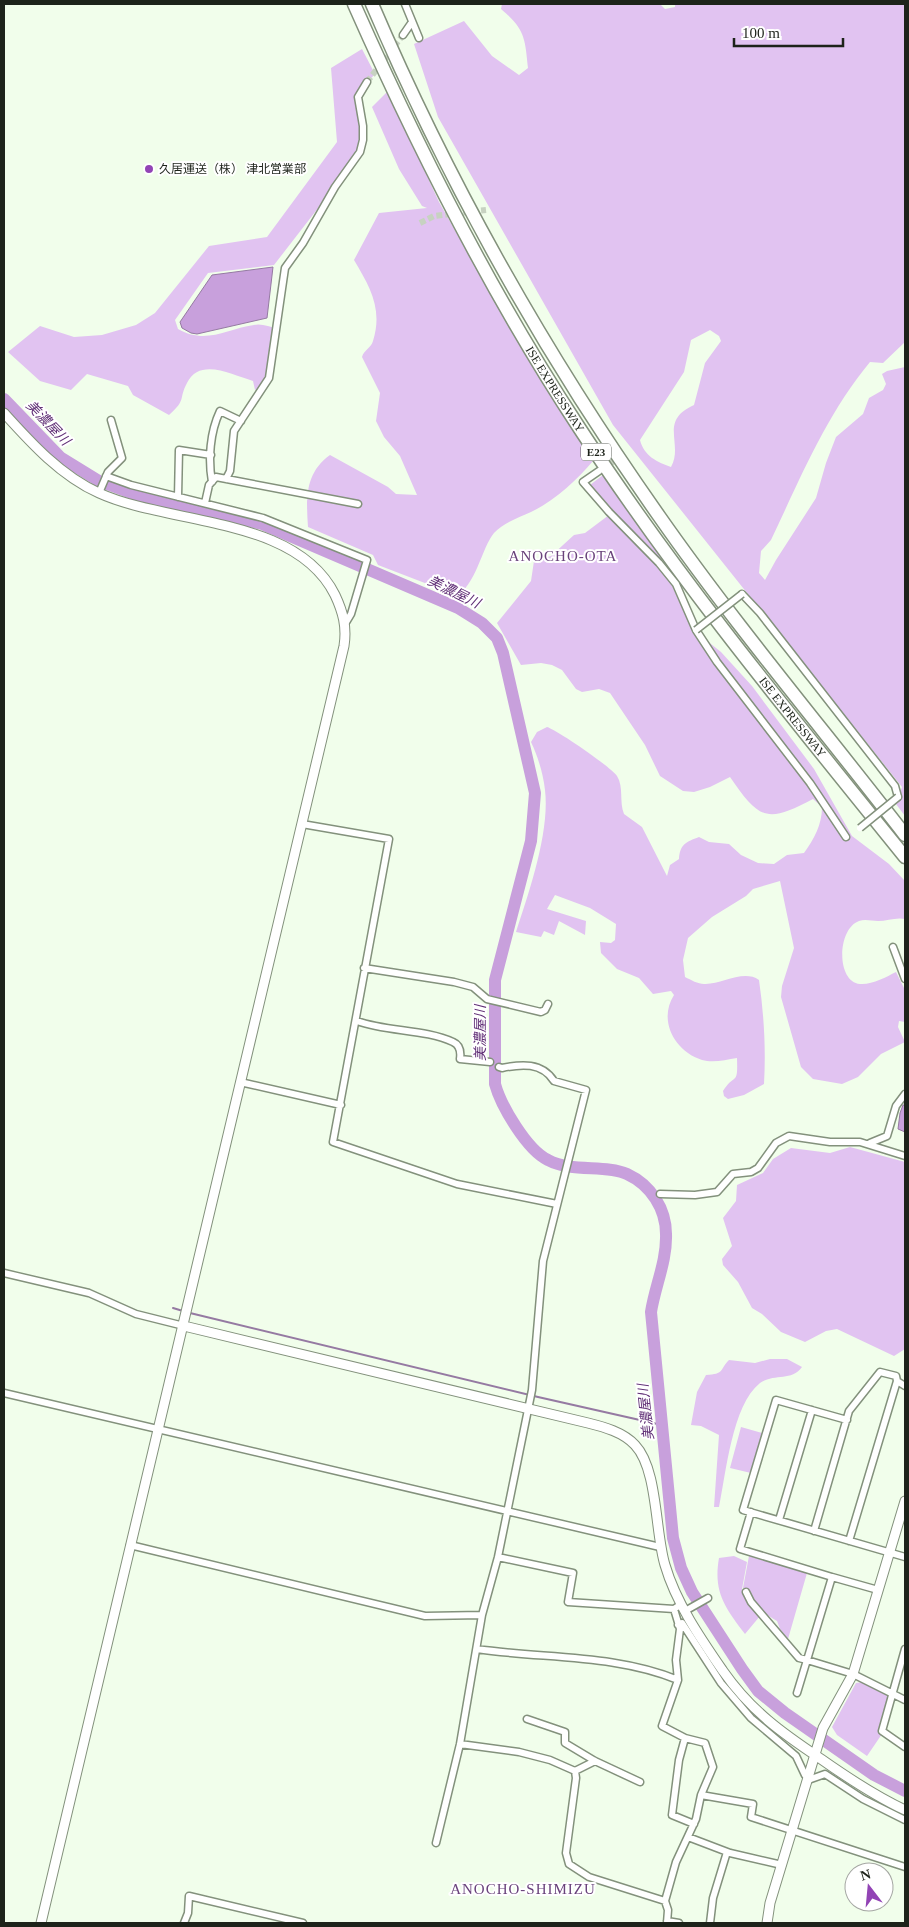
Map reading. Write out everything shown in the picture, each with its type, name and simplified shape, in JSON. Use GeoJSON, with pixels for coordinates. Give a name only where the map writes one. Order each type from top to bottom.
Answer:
{"type":"FeatureCollection","features":[{"type":"Feature","properties":{"kind":"highway","name":"ISE EXPRESSWAY"},"geometry":{"type":"LineString","coordinates":[[354,4],[436,181],[503,303],[580,428],[684,579],[905,857]]}},
{"type":"Feature","properties":{"kind":"highway","name":"ISE EXPRESSWAY"},"geometry":{"type":"LineString","coordinates":[[372,4],[424,118],[480,228],[507,278],[575,391],[617,456],[703,577],[905,835]]}},
{"type":"Feature","properties":{"kind":"street"},"geometry":{"type":"LineString","coordinates":[[405,4],[419,38]]}},
{"type":"Feature","properties":{"kind":"street"},"geometry":{"type":"LineString","coordinates":[[403,34],[412,22]]}},
{"type":"Feature","properties":{"kind":"street"},"geometry":{"type":"LineString","coordinates":[[226,479],[230,471],[234,430],[269,378],[285,268],[303,243],[335,187],[360,152],[363,140],[363,126],[358,97],[360,89],[367,82]]}},
{"type":"Feature","properties":{"kind":"street"},"geometry":{"type":"LineString","coordinates":[[212,482],[211,455],[215,422],[220,411],[241,421]]}},
{"type":"Feature","properties":{"kind":"street"},"geometry":{"type":"LineString","coordinates":[[4,412],[49,461],[99,491],[230,527],[261,537],[301,556],[318,568],[332,590],[345,624],[344,646],[41,1923]]}},
{"type":"Feature","properties":{"kind":"street"},"geometry":{"type":"LineString","coordinates":[[99,491],[106,477],[121,461],[123,455],[111,420]]}},
{"type":"Feature","properties":{"kind":"street"},"geometry":{"type":"LineString","coordinates":[[178,497],[179,450],[211,455]]}},
{"type":"Feature","properties":{"kind":"street"},"geometry":{"type":"LineString","coordinates":[[599,471],[583,482],[609,512],[659,563],[676,584],[696,630],[717,662],[810,783],[846,837]]}},
{"type":"Feature","properties":{"kind":"street"},"geometry":{"type":"LineString","coordinates":[[106,477],[271,521],[367,560],[351,614],[345,624]]}},
{"type":"Feature","properties":{"kind":"street"},"geometry":{"type":"LineString","coordinates":[[205,503],[209,485],[216,477],[358,504]]}},
{"type":"Feature","properties":{"kind":"street"},"geometry":{"type":"LineString","coordinates":[[696,630],[742,594],[760,613],[898,790],[898,797],[860,828]]}},
{"type":"Feature","properties":{"kind":"street"},"geometry":{"type":"LineString","coordinates":[[302,824],[389,840],[333,1142],[457,1184],[557,1204]]}},
{"type":"Feature","properties":{"kind":"street"},"geometry":{"type":"LineString","coordinates":[[893,947],[905,979]]}},
{"type":"Feature","properties":{"kind":"street"},"geometry":{"type":"LineString","coordinates":[[364,968],[454,982],[473,987],[486,999],[541,1012],[545,1010],[548,1004]]}},
{"type":"Feature","properties":{"kind":"street"},"geometry":{"type":"LineString","coordinates":[[357,1020],[385,1029],[424,1034],[454,1042],[459,1048],[460,1059],[490,1062]]}},
{"type":"Feature","properties":{"kind":"street"},"geometry":{"type":"LineString","coordinates":[[436,1843],[460,1744],[482,1615],[498,1557],[527,1409],[534,1368],[544,1261],[586,1090],[554,1081],[549,1074],[525,1064],[499,1067]]}},
{"type":"Feature","properties":{"kind":"street"},"geometry":{"type":"LineString","coordinates":[[240,1082],[341,1105]]}},
{"type":"Feature","properties":{"kind":"street"},"geometry":{"type":"LineString","coordinates":[[870,1144],[887,1136],[896,1106],[905,1095]]}},
{"type":"Feature","properties":{"kind":"street"},"geometry":{"type":"LineString","coordinates":[[660,1194],[695,1195],[717,1192],[733,1174],[751,1172],[758,1168],[776,1143],[788,1136],[830,1142],[870,1144],[905,1156]]}},
{"type":"Feature","properties":{"kind":"street"},"geometry":{"type":"LineString","coordinates":[[4,1273],[90,1293],[136,1314],[612,1430],[636,1445],[648,1471],[660,1547],[670,1580],[683,1608],[723,1671],[744,1697],[777,1730],[815,1750],[859,1785],[905,1810]]}},
{"type":"Feature","properties":{"kind":"street"},"geometry":{"type":"LineString","coordinates":[[814,1531],[852,1406],[880,1372],[896,1376],[897,1381],[849,1541]]}},
{"type":"Feature","properties":{"kind":"street"},"geometry":{"type":"LineString","coordinates":[[897,1381],[905,1386]]}},
{"type":"Feature","properties":{"kind":"street"},"geometry":{"type":"LineString","coordinates":[[4,1394],[660,1547]]}},
{"type":"Feature","properties":{"kind":"street"},"geometry":{"type":"LineString","coordinates":[[847,1420],[776,1400],[743,1510],[905,1557]]}},
{"type":"Feature","properties":{"kind":"street"},"geometry":{"type":"LineString","coordinates":[[779,1520],[812,1410]]}},
{"type":"Feature","properties":{"kind":"street"},"geometry":{"type":"LineString","coordinates":[[767,1923],[815,1750],[823,1728],[853,1674],[905,1501]]}},
{"type":"Feature","properties":{"kind":"street"},"geometry":{"type":"LineString","coordinates":[[751,1512],[740,1549],[878,1590]]}},
{"type":"Feature","properties":{"kind":"street"},"geometry":{"type":"LineString","coordinates":[[130,1545],[426,1616],[482,1615]]}},
{"type":"Feature","properties":{"kind":"street"},"geometry":{"type":"LineString","coordinates":[[498,1557],[573,1573],[568,1602],[683,1608],[708,1598]]}},
{"type":"Feature","properties":{"kind":"street"},"geometry":{"type":"LineString","coordinates":[[797,1693],[832,1577]]}},
{"type":"Feature","properties":{"kind":"street"},"geometry":{"type":"LineString","coordinates":[[746,1592],[750,1602],[799,1658],[853,1674],[905,1700]]}},
{"type":"Feature","properties":{"kind":"street"},"geometry":{"type":"LineString","coordinates":[[679,1923],[667,1922],[668,1910],[665,1901],[676,1862],[694,1824],[701,1796],[713,1766],[705,1742],[685,1738],[662,1726],[678,1680],[676,1660],[680,1629],[678,1625],[683,1608]]}},
{"type":"Feature","properties":{"kind":"street"},"geometry":{"type":"LineString","coordinates":[[678,1625],[682,1623],[722,1683],[751,1718],[796,1756],[808,1778]]}},
{"type":"Feature","properties":{"kind":"street"},"geometry":{"type":"LineString","coordinates":[[477,1649],[516,1655],[610,1660],[678,1680]]}},
{"type":"Feature","properties":{"kind":"street"},"geometry":{"type":"LineString","coordinates":[[905,1649],[882,1731],[905,1747]]}},
{"type":"Feature","properties":{"kind":"street"},"geometry":{"type":"LineString","coordinates":[[527,1719],[565,1732],[565,1743],[595,1761],[640,1782]]}},
{"type":"Feature","properties":{"kind":"street"},"geometry":{"type":"LineString","coordinates":[[685,1738],[679,1760],[672,1814],[694,1824]]}},
{"type":"Feature","properties":{"kind":"street"},"geometry":{"type":"LineString","coordinates":[[460,1744],[519,1752],[550,1760],[575,1771]]}},
{"type":"Feature","properties":{"kind":"street"},"geometry":{"type":"LineString","coordinates":[[575,1771],[595,1761]]}},
{"type":"Feature","properties":{"kind":"street"},"geometry":{"type":"LineString","coordinates":[[575,1771],[576,1778],[566,1853],[569,1864],[588,1877],[665,1901]]}},
{"type":"Feature","properties":{"kind":"street"},"geometry":{"type":"LineString","coordinates":[[808,1778],[811,1779],[825,1774],[862,1799],[905,1820]]}},
{"type":"Feature","properties":{"kind":"street"},"geometry":{"type":"LineString","coordinates":[[701,1796],[752,1804],[751,1818],[905,1867]]}},
{"type":"Feature","properties":{"kind":"street"},"geometry":{"type":"LineString","coordinates":[[688,1837],[728,1852],[782,1865]]}},
{"type":"Feature","properties":{"kind":"street"},"geometry":{"type":"LineString","coordinates":[[710,1923],[713,1898],[728,1852]]}},
{"type":"Feature","properties":{"kind":"street"},"geometry":{"type":"LineString","coordinates":[[184,1923],[188,1913],[189,1896],[303,1923]]}},
{"type":"Feature","properties":{"kind":"shaded area"},"geometry":{"type":"Polygon","coordinates":[[[502,4],[660,4],[665,9],[675,7],[675,4],[905,4],[905,342],[883,363],[870,362],[840,404],[803,471],[771,540],[761,551],[759,573],[765,580],[816,498],[836,437],[863,414],[869,398],[883,390],[886,384],[882,374],[905,367],[905,816],[896,804],[902,787],[613,425],[438,117],[414,44],[464,21],[492,56],[519,75],[528,68],[524,41],[515,22],[501,9],[502,4]],[[710,330],[691,340],[684,372],[640,440],[648,454],[661,463],[671,467],[675,450],[674,426],[677,418],[683,411],[694,405],[705,363],[721,341],[719,336],[710,330]]]}},
{"type":"Feature","properties":{"kind":"shaded area"},"geometry":{"type":"Polygon","coordinates":[[[362,49],[375,74],[358,92],[363,140],[360,154],[274,265],[208,273],[175,320],[178,329],[198,336],[207,336],[257,325],[277,328],[275,355],[271,371],[262,385],[255,390],[253,381],[217,370],[208,369],[200,371],[193,375],[187,383],[180,402],[169,415],[133,395],[128,386],[87,374],[71,390],[40,381],[8,352],[40,326],[74,337],[102,335],[136,325],[155,313],[209,246],[267,237],[337,142],[331,68],[362,49]]]}},
{"type":"Feature","properties":{"kind":"shaded area"},"geometry":{"type":"Polygon","coordinates":[[[388,91],[439,202],[526,356],[593,461],[580,476],[556,496],[539,508],[498,529],[490,539],[468,584],[463,591],[456,595],[378,565],[373,555],[308,527],[307,496],[309,487],[316,470],[330,455],[388,487],[396,494],[417,495],[400,456],[384,437],[376,421],[380,393],[362,357],[373,341],[376,329],[376,308],[370,289],[354,260],[379,213],[427,208],[422,206],[399,169],[372,107],[388,91]]]}},
{"type":"Feature","properties":{"kind":"shaded area"},"geometry":{"type":"Polygon","coordinates":[[[273,267],[267,318],[197,334],[182,328],[180,322],[212,275],[273,267]]]}},
{"type":"Feature","properties":{"kind":"shaded area"},"geometry":{"type":"Polygon","coordinates":[[[603,475],[662,556],[661,561],[691,628],[721,652],[752,686],[814,769],[852,836],[889,864],[905,881],[905,919],[859,921],[846,934],[842,955],[843,965],[847,974],[852,981],[860,984],[874,982],[896,972],[905,990],[905,1022],[899,1021],[898,1027],[905,1042],[881,1054],[858,1077],[842,1084],[813,1079],[801,1067],[781,997],[782,986],[794,948],[780,881],[753,889],[746,896],[712,917],[688,938],[683,960],[685,977],[704,984],[746,976],[759,980],[764,1032],[764,1084],[744,1095],[728,1099],[724,1096],[723,1091],[736,1076],[737,1058],[706,1061],[692,1056],[684,1050],[672,1034],[668,1024],[669,1005],[674,995],[671,991],[653,994],[639,978],[617,969],[601,953],[600,942],[611,943],[615,940],[616,924],[590,908],[555,895],[547,909],[586,921],[585,935],[559,921],[554,935],[544,931],[541,937],[516,932],[537,862],[546,807],[540,765],[531,742],[537,732],[547,727],[584,749],[613,771],[619,780],[624,814],[642,827],[667,876],[670,865],[679,859],[682,847],[687,842],[699,837],[709,842],[729,844],[741,855],[758,863],[774,864],[787,855],[804,853],[814,837],[821,820],[822,807],[813,799],[784,812],[765,813],[749,802],[730,777],[710,787],[694,792],[683,791],[660,776],[645,745],[610,693],[599,689],[582,692],[576,689],[562,670],[552,665],[541,663],[521,665],[497,623],[531,581],[534,561],[551,556],[574,535],[585,533],[613,512],[590,485],[603,475]]]}},
{"type":"Feature","properties":{"kind":"shaded area"},"geometry":{"type":"Polygon","coordinates":[[[903,1105],[905,1105],[905,1132],[898,1129],[903,1105]]]}},
{"type":"Feature","properties":{"kind":"shaded area"},"geometry":{"type":"Polygon","coordinates":[[[850,1147],[905,1162],[905,1349],[894,1356],[837,1329],[826,1331],[805,1342],[781,1332],[762,1314],[752,1308],[738,1282],[723,1265],[722,1259],[732,1246],[723,1218],[736,1201],[737,1185],[763,1173],[773,1159],[791,1148],[830,1153],[850,1147]]]}},
{"type":"Feature","properties":{"kind":"shaded area"},"geometry":{"type":"Polygon","coordinates":[[[770,1359],[787,1359],[802,1367],[798,1372],[788,1376],[765,1380],[750,1393],[737,1423],[732,1441],[719,1507],[714,1507],[719,1435],[701,1426],[691,1425],[697,1392],[706,1375],[721,1371],[729,1360],[755,1363],[770,1359]]]}},
{"type":"Feature","properties":{"kind":"shaded area"},"geometry":{"type":"Polygon","coordinates":[[[741,1427],[762,1433],[751,1473],[730,1468],[741,1427]]]}},
{"type":"Feature","properties":{"kind":"shaded area"},"geometry":{"type":"Polygon","coordinates":[[[734,1556],[747,1562],[742,1589],[760,1616],[745,1634],[726,1607],[719,1590],[719,1558],[734,1556]]]}},
{"type":"Feature","properties":{"kind":"shaded area"},"geometry":{"type":"Polygon","coordinates":[[[749,1556],[807,1573],[788,1639],[780,1629],[777,1621],[759,1608],[748,1590],[743,1588],[749,1556]]]}},
{"type":"Feature","properties":{"kind":"shaded area"},"geometry":{"type":"Polygon","coordinates":[[[863,1682],[886,1693],[888,1696],[878,1732],[882,1734],[867,1756],[837,1735],[832,1727],[856,1683],[863,1682]]]}},
{"type":"Feature","properties":{"kind":"waterway","name":"美濃屋川"},"geometry":{"type":"LineString","coordinates":[[4,399],[60,457],[99,481],[142,497],[262,524],[458,608],[482,623],[497,638],[503,653],[535,793],[531,841],[495,980],[495,1084],[498,1093],[516,1126],[540,1155],[557,1164],[578,1168],[609,1169],[627,1174],[643,1184],[656,1199],[660,1207],[665,1225],[666,1244],[651,1312],[673,1538],[681,1568],[692,1592],[758,1691],[785,1713],[874,1775],[905,1791]]}},
{"type":"Feature","properties":{"kind":"waterway"},"geometry":{"type":"LineString","coordinates":[[173,1308],[183,1311]]}},
{"type":"Feature","properties":{"kind":"waterway"},"geometry":{"type":"LineString","coordinates":[[190,1313],[662,1425]]}},
{"type":"Feature","properties":{"kind":"tunnel"},"geometry":{"type":"LineString","coordinates":[[367,82],[403,35]]}},
{"type":"Feature","properties":{"kind":"tunnel"},"geometry":{"type":"LineString","coordinates":[[420,223],[434,216],[486,210]]}},
{"type":"Feature","properties":{"kind":"tunnel"},"geometry":{"type":"LineString","coordinates":[[604,468],[625,453]]}},
{"type":"Feature","properties":{"kind":"place","name":"久居運送（株） 津北営業部"},"geometry":{"type":"Point","coordinates":[149,169]}},
{"type":"Feature","properties":{"kind":"district","name":"ANOCHO-OTA"},"geometry":{"type":"Point","coordinates":[563,556]}},
{"type":"Feature","properties":{"kind":"district","name":"ANOCHO-SHIMIZU"},"geometry":{"type":"Point","coordinates":[523,1889]}}]}
